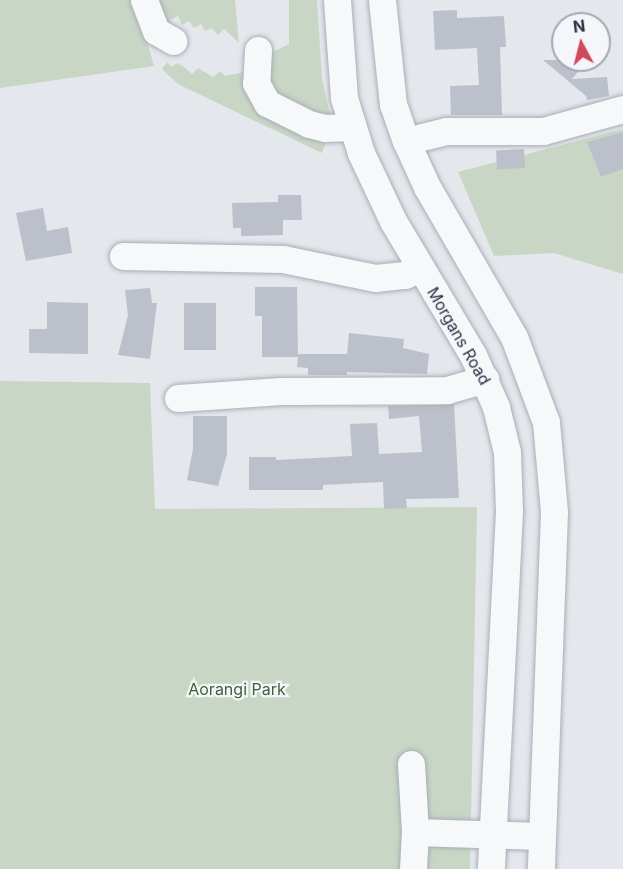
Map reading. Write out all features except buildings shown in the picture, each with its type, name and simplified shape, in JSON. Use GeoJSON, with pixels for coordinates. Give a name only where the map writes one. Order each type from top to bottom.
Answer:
{"type":"FeatureCollection","features":[{"type":"Feature","properties":{"kind":"street"},"geometry":{"type":"LineString","coordinates":[[144,0],[156,31],[173,41]]}},
{"type":"Feature","properties":{"kind":"street","name":"Morgans Road"},"geometry":{"type":"LineString","coordinates":[[337,0],[340,70],[352,127],[372,182],[485,379],[501,425],[510,482],[491,869]]}},
{"type":"Feature","properties":{"kind":"street"},"geometry":{"type":"LineString","coordinates":[[382,0],[390,84],[406,141],[427,187],[514,337],[546,422],[554,512],[541,869]]}},
{"type":"Feature","properties":{"kind":"street"},"geometry":{"type":"LineString","coordinates":[[250,60],[260,94],[277,111],[325,128],[352,127]]}},
{"type":"Feature","properties":{"kind":"street"},"geometry":{"type":"LineString","coordinates":[[406,141],[446,131],[543,131],[623,109]]}},
{"type":"Feature","properties":{"kind":"street"},"geometry":{"type":"LineString","coordinates":[[123,256],[283,259],[375,278],[405,275],[420,268]]}},
{"type":"Feature","properties":{"kind":"street"},"geometry":{"type":"LineString","coordinates":[[178,398],[270,391],[447,390],[485,379]]}},
{"type":"Feature","properties":{"kind":"street"},"geometry":{"type":"LineString","coordinates":[[411,764],[415,832],[413,869]]}},
{"type":"Feature","properties":{"kind":"street"},"geometry":{"type":"LineString","coordinates":[[415,832],[541,836]]}},
{"type":"Feature","properties":{"kind":"green space"},"geometry":{"type":"Polygon","coordinates":[[[0,0],[135,0],[154,66],[0,88],[0,0]]]}},
{"type":"Feature","properties":{"kind":"green space"},"geometry":{"type":"Polygon","coordinates":[[[148,0],[235,0],[239,43],[224,29],[218,35],[212,28],[205,31],[201,24],[194,28],[189,21],[182,25],[178,16],[170,20],[174,33],[148,0]]]}},
{"type":"Feature","properties":{"kind":"green space"},"geometry":{"type":"Polygon","coordinates":[[[289,0],[317,0],[322,79],[331,119],[280,107],[262,69],[265,56],[289,44],[289,0]]]}},
{"type":"Feature","properties":{"kind":"green space"},"geometry":{"type":"Polygon","coordinates":[[[167,62],[172,67],[177,63],[192,74],[198,68],[213,77],[220,71],[225,76],[244,72],[328,137],[322,153],[178,84],[162,69],[167,62]]]}},
{"type":"Feature","properties":{"kind":"green space"},"geometry":{"type":"Polygon","coordinates":[[[623,129],[623,274],[554,253],[494,256],[458,172],[623,129]]]}},
{"type":"Feature","properties":{"kind":"green space","name":"Aorangi Park"},"geometry":{"type":"Polygon","coordinates":[[[0,381],[150,383],[155,509],[477,507],[470,869],[0,869],[0,381]]]}}]}
